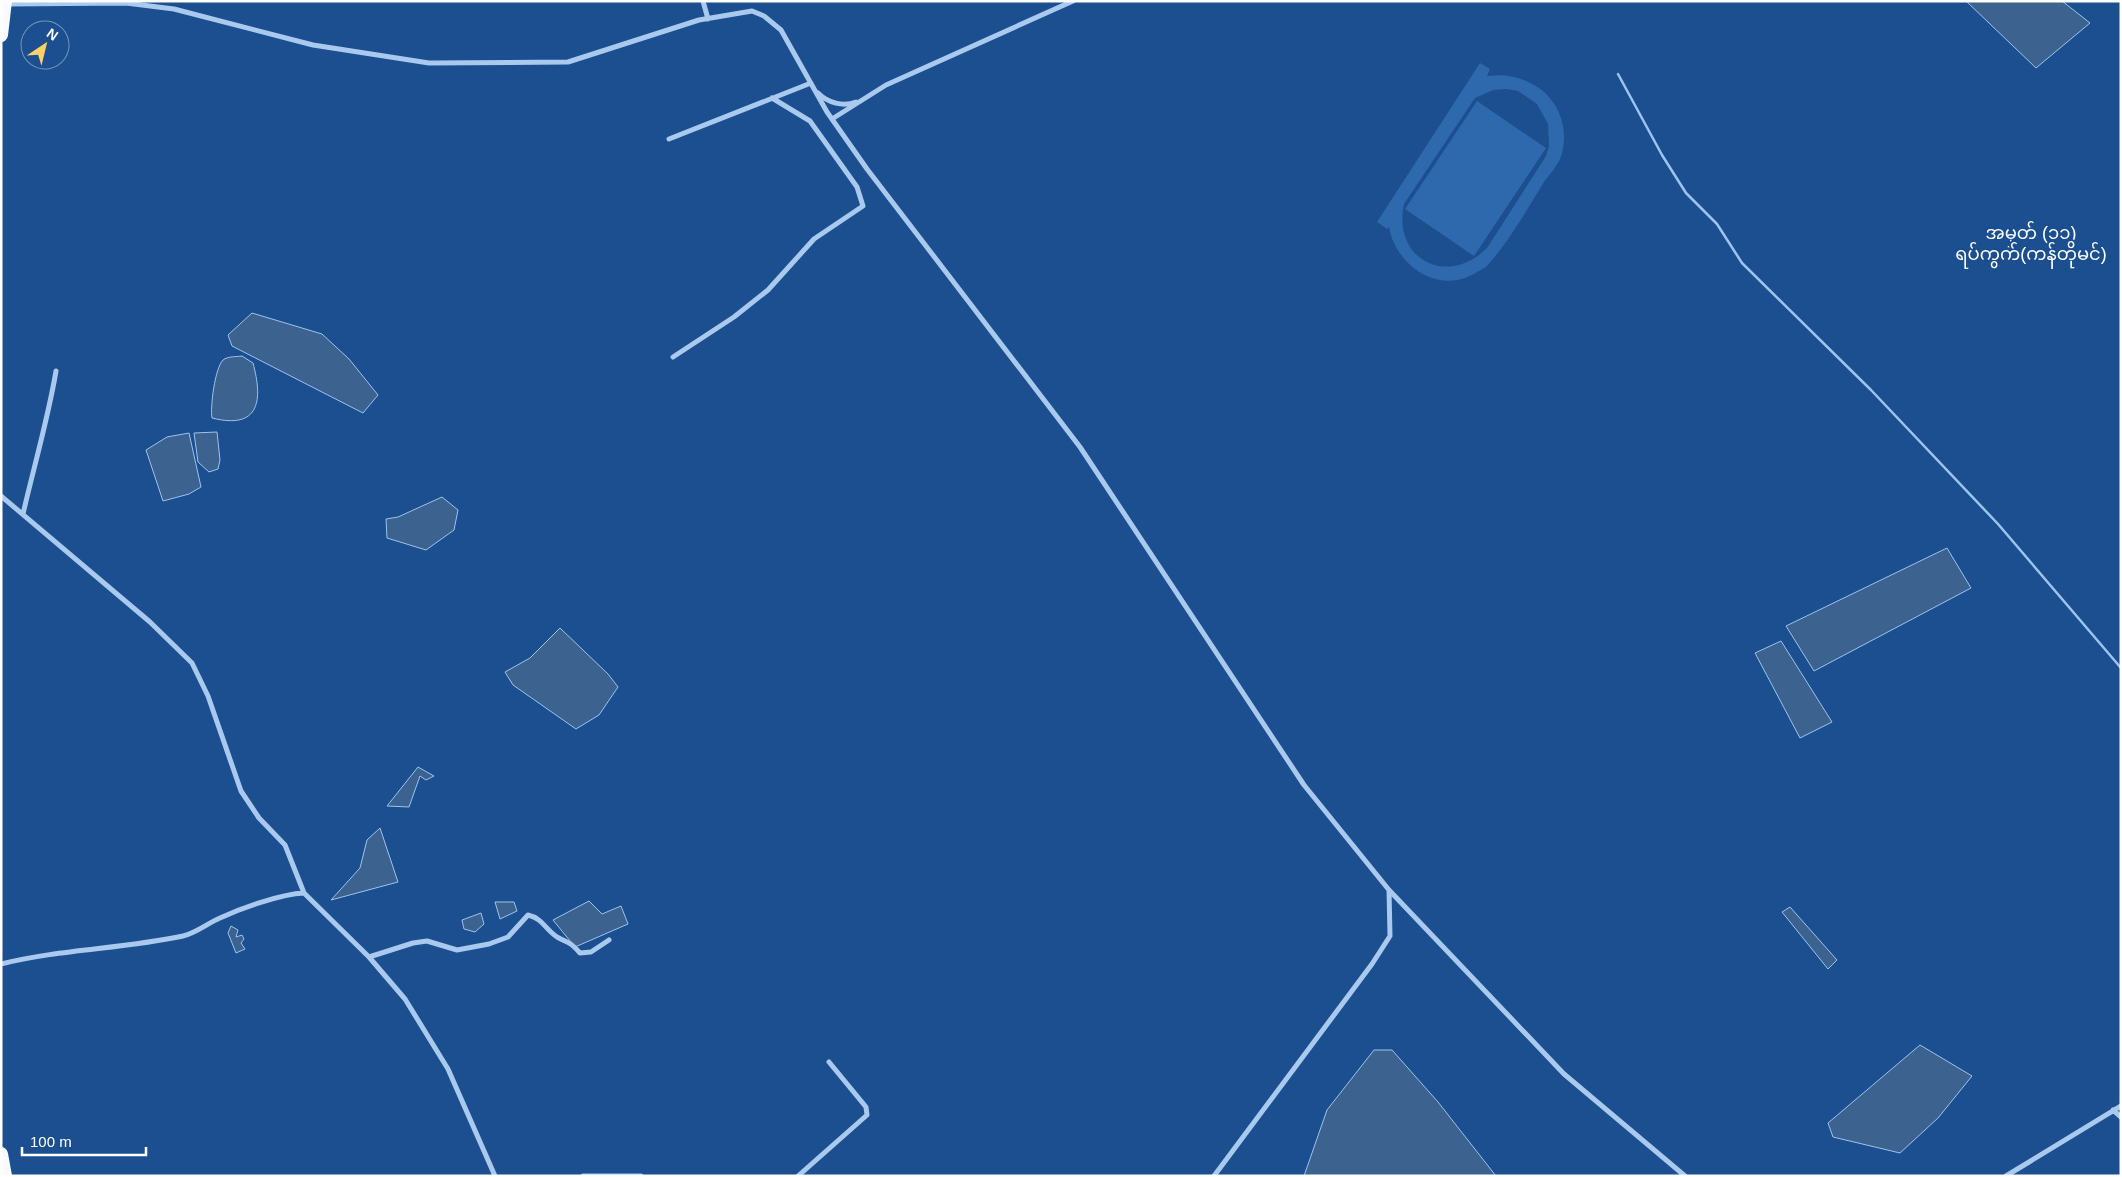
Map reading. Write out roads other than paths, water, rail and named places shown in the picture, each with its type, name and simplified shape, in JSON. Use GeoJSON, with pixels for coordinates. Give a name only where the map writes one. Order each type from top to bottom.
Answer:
{"type":"FeatureCollection","features":[{"type":"Feature","properties":{"kind":"highway"},"geometry":{"type":"LineString","coordinates":[[1,35],[5,3]]}},
{"type":"Feature","properties":{"kind":"highway"},"geometry":{"type":"LineString","coordinates":[[1,1154],[5,1176]]}},
{"type":"Feature","properties":{"kind":"street"},"geometry":{"type":"LineString","coordinates":[[703,1],[708,19]]}},
{"type":"Feature","properties":{"kind":"street"},"geometry":{"type":"LineString","coordinates":[[832,119],[886,86],[1073,1]]}},
{"type":"Feature","properties":{"kind":"street"},"geometry":{"type":"LineString","coordinates":[[5,3],[126,3],[174,10],[312,45],[429,62],[568,62],[708,19],[752,11],[764,16],[781,30],[814,90],[867,169],[1080,447],[1304,785],[1389,890],[1564,1074],[1685,1176]]}},
{"type":"Feature","properties":{"kind":"street"},"geometry":{"type":"LineString","coordinates":[[669,138],[811,83]]}},
{"type":"Feature","properties":{"kind":"street"},"geometry":{"type":"LineString","coordinates":[[814,90],[822,97],[837,104],[853,104],[863,100]]}},
{"type":"Feature","properties":{"kind":"street"},"geometry":{"type":"LineString","coordinates":[[673,357],[734,317],[768,290],[814,239],[863,206],[856,187],[810,122],[772,98]]}},
{"type":"Feature","properties":{"kind":"street"},"geometry":{"type":"LineString","coordinates":[[23,514],[36,454],[50,407],[56,371]]}},
{"type":"Feature","properties":{"kind":"street"},"geometry":{"type":"LineString","coordinates":[[1,496],[150,622],[192,663],[208,696],[241,790],[259,818],[285,845],[304,893],[369,957],[405,999],[448,1069],[494,1176]]}},
{"type":"Feature","properties":{"kind":"street"},"geometry":{"type":"LineString","coordinates":[[1214,1176],[1372,964],[1390,936],[1389,890]]}},
{"type":"Feature","properties":{"kind":"street"},"geometry":{"type":"LineString","coordinates":[[1,964],[62,952],[132,945],[185,936],[221,917],[269,901],[304,893]]}},
{"type":"Feature","properties":{"kind":"street"},"geometry":{"type":"LineString","coordinates":[[369,957],[413,943],[427,941],[457,950],[488,944],[508,937],[528,915],[538,917],[556,937],[570,941],[580,953],[590,952],[609,940]]}},
{"type":"Feature","properties":{"kind":"street"},"geometry":{"type":"LineString","coordinates":[[798,1176],[867,1115],[866,1107],[829,1062]]}},
{"type":"Feature","properties":{"kind":"street"},"geometry":{"type":"LineString","coordinates":[[2006,1176],[2121,1106]]}},
{"type":"Feature","properties":{"kind":"street"},"geometry":{"type":"LineString","coordinates":[[2113,1110],[2121,1117]]}},
{"type":"Feature","properties":{"kind":"street"},"geometry":{"type":"LineString","coordinates":[[583,1176],[641,1176]]}},
{"type":"Feature","properties":{"kind":"waterway"},"geometry":{"type":"LineString","coordinates":[[1618,74],[1662,155],[1686,193],[1717,224],[1742,263],[1871,390],[1998,524],[2121,668]]}},
{"type":"Feature","properties":{"kind":"district","name":"အမှတ် (၁၁) ရပ်ကွက်(ကန်တိုမင်)"},"geometry":{"type":"Point","coordinates":[2031,243]}}]}
